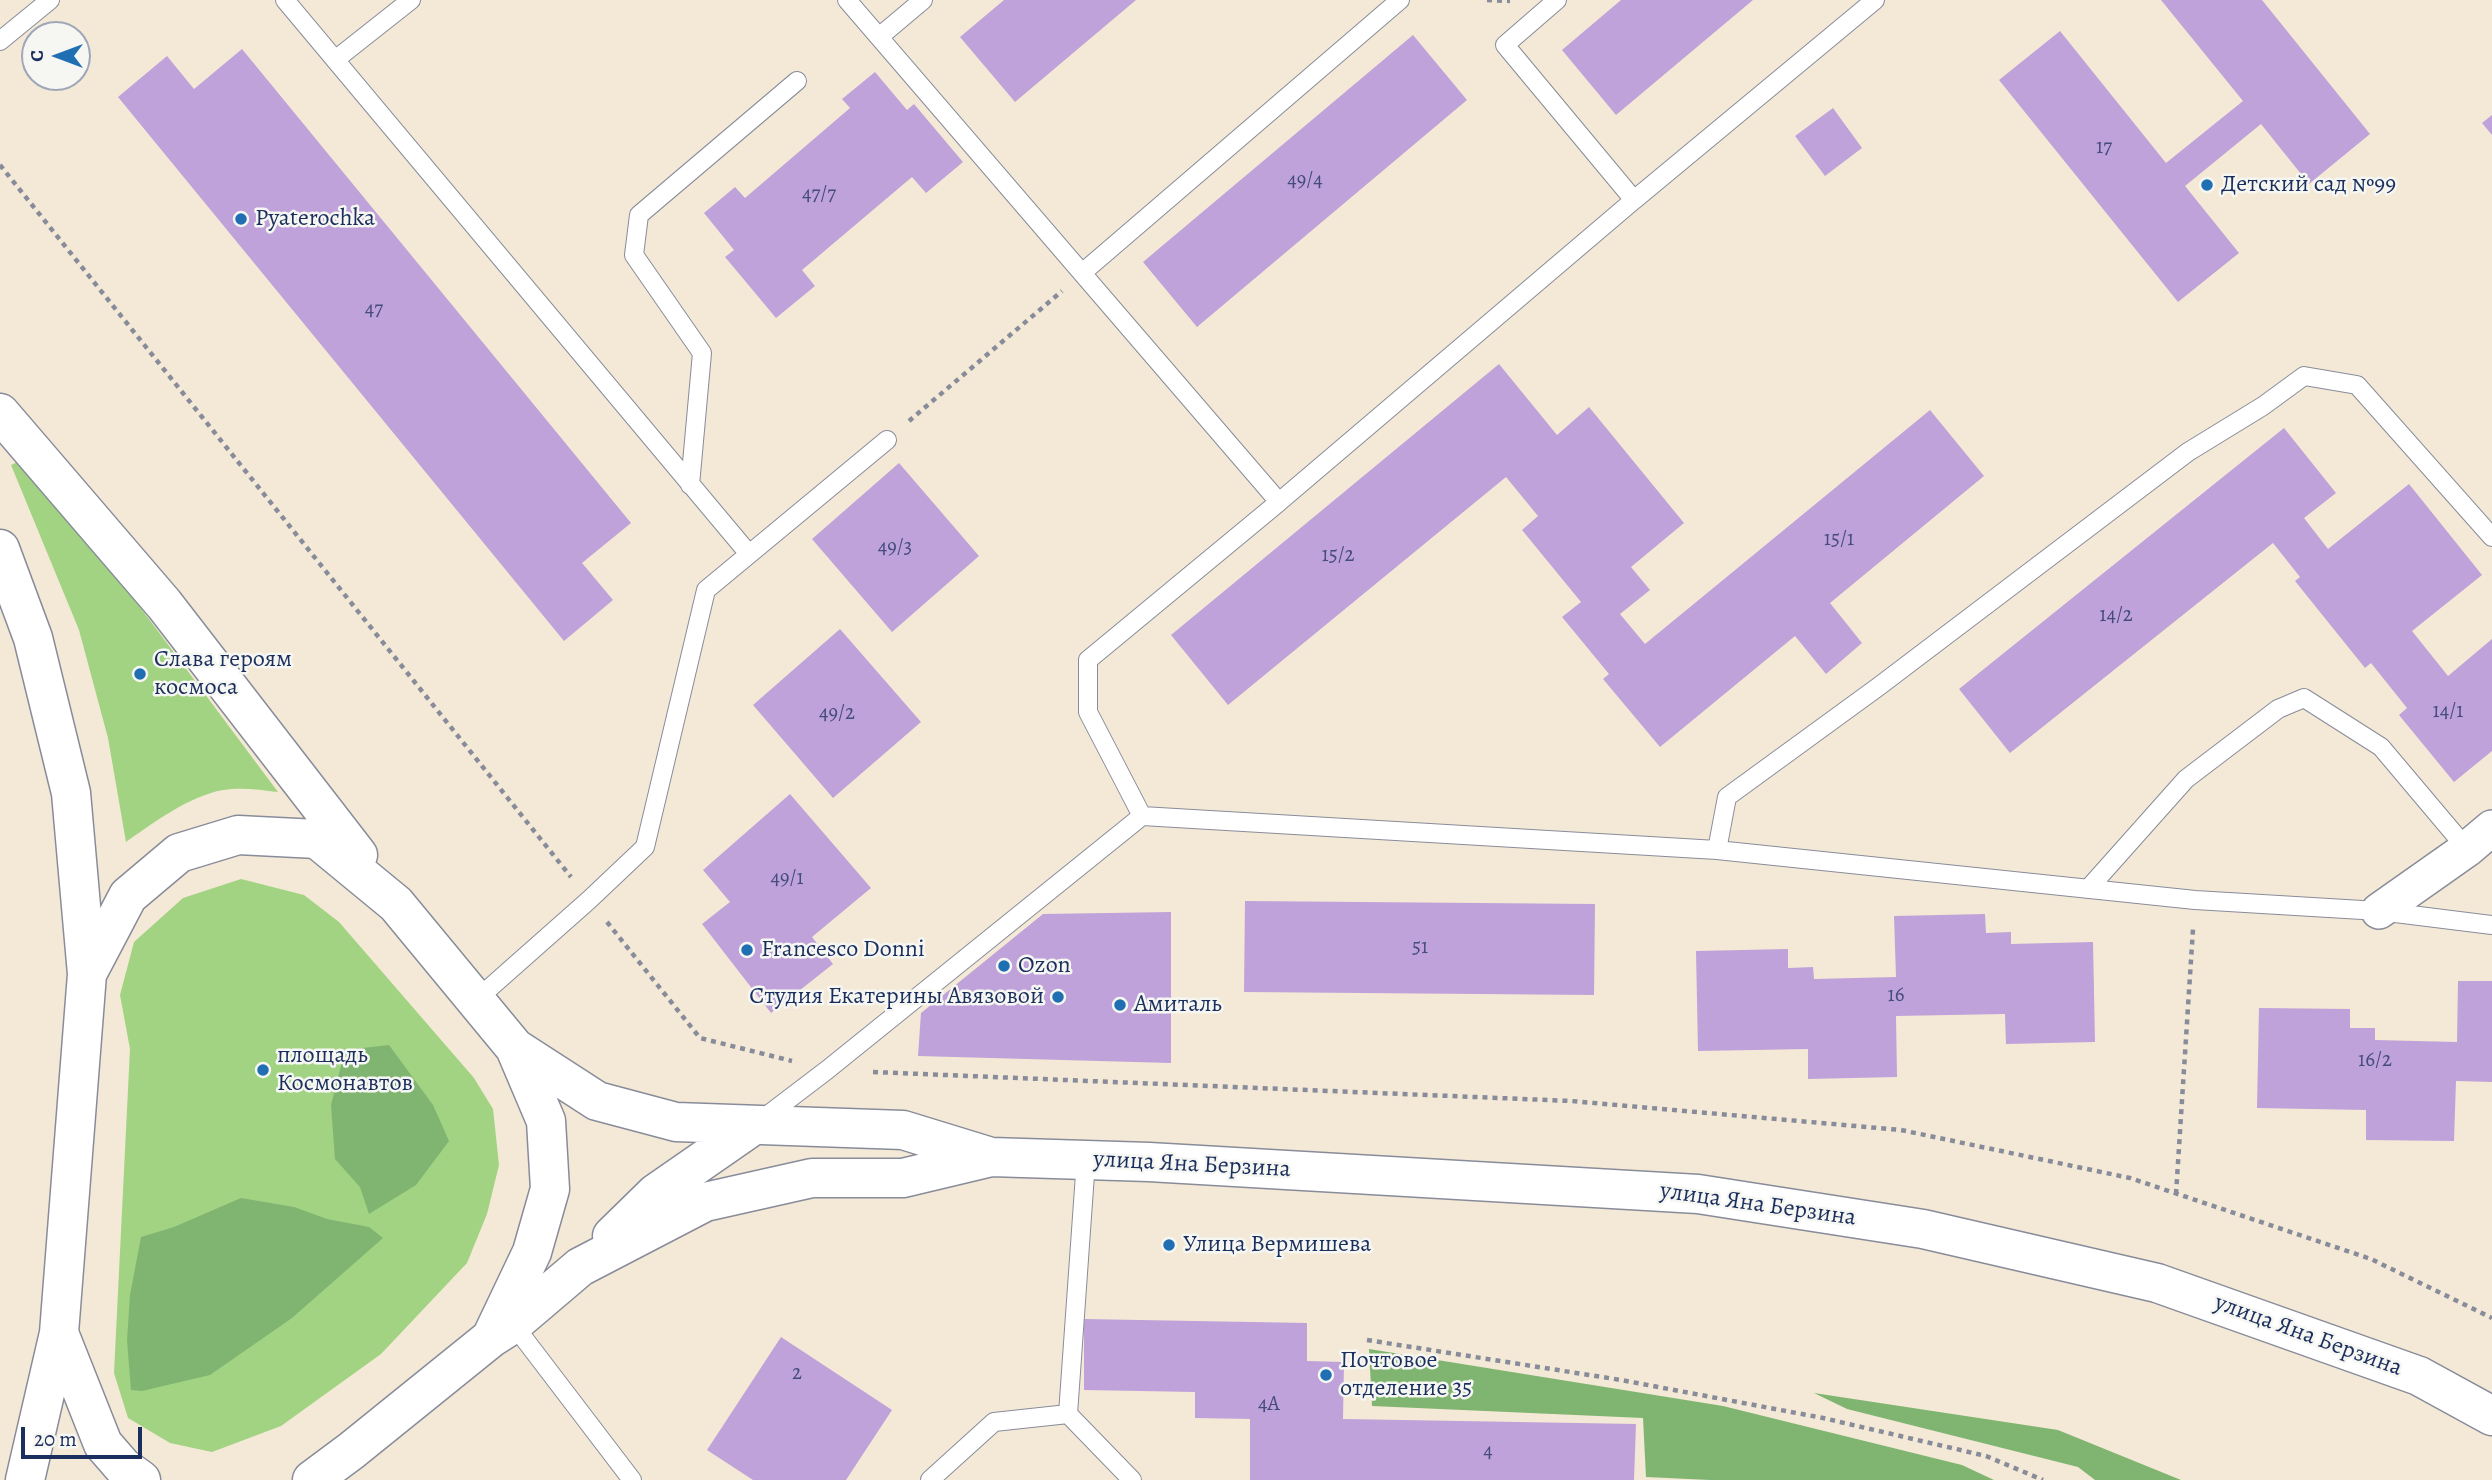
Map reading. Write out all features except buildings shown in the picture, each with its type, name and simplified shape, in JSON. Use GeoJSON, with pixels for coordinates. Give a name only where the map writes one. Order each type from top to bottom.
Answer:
{"type":"FeatureCollection","features":[{"type":"Feature","properties":{"kind":"main road"},"geometry":{"type":"LineString","coordinates":[[0,413],[164,604],[396,904],[515,1048],[546,1121],[550,1189],[532,1252],[502,1331]]}},
{"type":"Feature","properties":{"kind":"main road"},"geometry":{"type":"LineString","coordinates":[[0,549],[33,638],[71,793],[87,974],[59,1333],[25,1480]]}},
{"type":"Feature","properties":{"kind":"main road"},"geometry":{"type":"LineString","coordinates":[[87,974],[128,896],[179,853],[238,835],[317,839],[396,904]]}},
{"type":"Feature","properties":{"kind":"main road"},"geometry":{"type":"LineString","coordinates":[[515,1048],[597,1101],[676,1122],[903,1130],[991,1157]]}},
{"type":"Feature","properties":{"kind":"main road"},"geometry":{"type":"LineString","coordinates":[[312,1480],[580,1267],[656,1193],[754,1125]]}},
{"type":"Feature","properties":{"kind":"main road"},"geometry":{"type":"LineString","coordinates":[[580,1267],[705,1202],[812,1178],[903,1178],[991,1157]]}},
{"type":"Feature","properties":{"kind":"main road","name":"улица Яна Берзина"},"geometry":{"type":"LineString","coordinates":[[991,1157],[1190,1164],[1698,1194],[1923,1229],[2157,1283],[2420,1376],[2492,1416]]}},
{"type":"Feature","properties":{"kind":"main road"},"geometry":{"type":"LineString","coordinates":[[59,1333],[103,1444],[123,1467],[141,1480]]}},
{"type":"Feature","properties":{"kind":"street"},"geometry":{"type":"LineString","coordinates":[[2379,911],[2479,839]]}},
{"type":"Feature","properties":{"kind":"lane"},"geometry":{"type":"LineString","coordinates":[[0,41],[50,0]]}},
{"type":"Feature","properties":{"kind":"lane"},"geometry":{"type":"LineString","coordinates":[[285,0],[749,554]]}},
{"type":"Feature","properties":{"kind":"lane"},"geometry":{"type":"LineString","coordinates":[[335,60],[411,0]]}},
{"type":"Feature","properties":{"kind":"lane"},"geometry":{"type":"LineString","coordinates":[[847,0],[1279,502]]}},
{"type":"Feature","properties":{"kind":"lane"},"geometry":{"type":"LineString","coordinates":[[879,37],[923,0]]}},
{"type":"Feature","properties":{"kind":"lane"},"geometry":{"type":"LineString","coordinates":[[1082,273],[1400,0]]}},
{"type":"Feature","properties":{"kind":"lane"},"geometry":{"type":"LineString","coordinates":[[1557,0],[1505,45],[1634,200]]}},
{"type":"Feature","properties":{"kind":"lane"},"geometry":{"type":"LineString","coordinates":[[1142,816],[1088,712],[1088,660],[1875,0]]}},
{"type":"Feature","properties":{"kind":"lane"},"geometry":{"type":"LineString","coordinates":[[690,485],[702,353],[634,255],[639,215],[797,81]]}},
{"type":"Feature","properties":{"kind":"lane"},"geometry":{"type":"LineString","coordinates":[[1717,850],[1727,797],[2188,453],[2263,406],[2304,376],[2357,385],[2492,537]]}},
{"type":"Feature","properties":{"kind":"lane"},"geometry":{"type":"LineString","coordinates":[[476,1000],[589,900],[645,846],[706,590],[887,440]]}},
{"type":"Feature","properties":{"kind":"lane"},"geometry":{"type":"LineString","coordinates":[[2088,889],[2186,779],[2278,709],[2304,698],[2381,747],[2479,839]]}},
{"type":"Feature","properties":{"kind":"lane"},"geometry":{"type":"LineString","coordinates":[[754,1125],[827,1070],[1142,816],[1717,850],[2195,900],[2379,911],[2492,925]]}},
{"type":"Feature","properties":{"kind":"lane"},"geometry":{"type":"LineString","coordinates":[[1086,1160],[1068,1414],[1132,1480]]}},
{"type":"Feature","properties":{"kind":"lane"},"geometry":{"type":"LineString","coordinates":[[502,1331],[632,1480]]}},
{"type":"Feature","properties":{"kind":"lane"},"geometry":{"type":"LineString","coordinates":[[930,1480],[995,1422],[1068,1414]]}},
{"type":"Feature","properties":{"kind":"path"},"geometry":{"type":"LineString","coordinates":[[0,165],[700,1038],[827,1070],[1571,1101],[1901,1130],[2130,1178],[2371,1259],[2492,1318]]}},
{"type":"Feature","properties":{"kind":"path"},"geometry":{"type":"LineString","coordinates":[[887,440],[1082,273]]}},
{"type":"Feature","properties":{"kind":"path"},"geometry":{"type":"LineString","coordinates":[[2176,1194],[2195,900]]}},
{"type":"Feature","properties":{"kind":"path"},"geometry":{"type":"LineString","coordinates":[[1367,1340],[1621,1380],[1823,1418],[1986,1456],[2043,1480]]}},
{"type":"Feature","properties":{"kind":"green space"},"geometry":{"type":"Polygon","coordinates":[[[28,457],[278,792],[237,789],[210,793],[172,811],[126,842],[108,738],[79,630],[11,465],[28,457]]]}},
{"type":"Feature","properties":{"kind":"green space"},"geometry":{"type":"Polygon","coordinates":[[[241,879],[304,895],[339,922],[474,1078],[493,1109],[499,1165],[487,1214],[467,1263],[381,1354],[281,1426],[212,1452],[170,1443],[128,1418],[114,1373],[130,1049],[120,995],[134,942],[183,898],[241,879]]]}},
{"type":"Feature","properties":{"kind":"green space"},"geometry":{"type":"Polygon","coordinates":[[[389,1045],[433,1105],[449,1141],[416,1185],[369,1214],[360,1187],[335,1159],[331,1105],[345,1050],[389,1045]]]}},
{"type":"Feature","properties":{"kind":"green space"},"geometry":{"type":"Polygon","coordinates":[[[241,1198],[294,1207],[327,1219],[369,1227],[383,1238],[292,1318],[210,1375],[142,1391],[131,1390],[127,1340],[130,1295],[141,1237],[174,1227],[241,1198]]]}},
{"type":"Feature","properties":{"kind":"green space"},"geometry":{"type":"Polygon","coordinates":[[[1369,1349],[1723,1406],[1962,1465],[1994,1480],[1710,1480],[1646,1477],[1643,1418],[1372,1406],[1369,1349]]]}},
{"type":"Feature","properties":{"kind":"green space"},"geometry":{"type":"Polygon","coordinates":[[[1814,1393],[2058,1430],[2181,1480],[2095,1480],[2078,1467],[1847,1409],[1814,1393]]]}},
{"type":"Feature","properties":{"kind":"place","name":"Детский сад №99"},"geometry":{"type":"Point","coordinates":[2207,185]}},
{"type":"Feature","properties":{"kind":"place","name":"Pyaterochka"},"geometry":{"type":"Point","coordinates":[241,219]}},
{"type":"Feature","properties":{"kind":"place","name":"Слава героям космоса"},"geometry":{"type":"Point","coordinates":[140,674]}},
{"type":"Feature","properties":{"kind":"place","name":"Francesco Donni"},"geometry":{"type":"Point","coordinates":[747,950]}},
{"type":"Feature","properties":{"kind":"place","name":"Ozon"},"geometry":{"type":"Point","coordinates":[1004,966]}},
{"type":"Feature","properties":{"kind":"place","name":"Студия Екатерины Авязовой"},"geometry":{"type":"Point","coordinates":[1058,997]}},
{"type":"Feature","properties":{"kind":"place","name":"Амиталь"},"geometry":{"type":"Point","coordinates":[1120,1005]}},
{"type":"Feature","properties":{"kind":"place","name":"площадь Космонавтов"},"geometry":{"type":"Point","coordinates":[263,1070]}},
{"type":"Feature","properties":{"kind":"place","name":"Улица Вермишева"},"geometry":{"type":"Point","coordinates":[1169,1245]}},
{"type":"Feature","properties":{"kind":"place","name":"Почтовое отделение 35"},"geometry":{"type":"Point","coordinates":[1326,1375]}}]}
